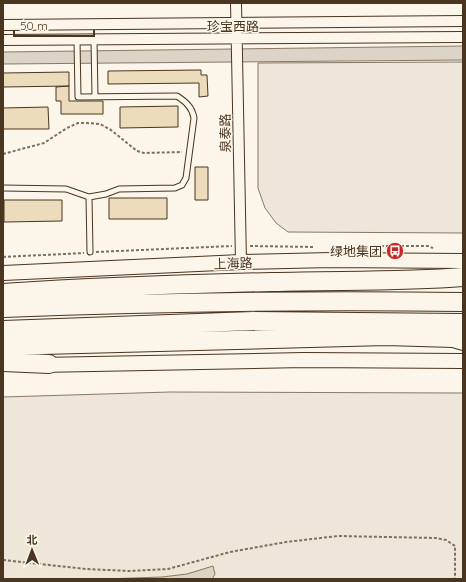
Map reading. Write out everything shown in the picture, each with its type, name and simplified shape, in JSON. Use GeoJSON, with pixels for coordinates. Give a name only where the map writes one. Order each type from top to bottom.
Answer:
{"type":"FeatureCollection","features":[{"type":"Feature","properties":{"kind":"highway"},"geometry":{"type":"LineString","coordinates":[[3,286],[88,287],[435,279],[463,275]]}},
{"type":"Feature","properties":{"kind":"highway"},"geometry":{"type":"LineString","coordinates":[[3,293],[88,287]]}},
{"type":"Feature","properties":{"kind":"highway"},"geometry":{"type":"LineString","coordinates":[[3,308],[360,300],[463,302]]}},
{"type":"Feature","properties":{"kind":"highway"},"geometry":{"type":"LineString","coordinates":[[3,330],[254,321],[463,323]]}},
{"type":"Feature","properties":{"kind":"highway"},"geometry":{"type":"LineString","coordinates":[[3,346],[386,336],[453,338],[463,341]]}},
{"type":"Feature","properties":{"kind":"highway"},"geometry":{"type":"LineString","coordinates":[[3,362],[49,364]]}},
{"type":"Feature","properties":{"kind":"main road","name":"上海路"},"geometry":{"type":"LineString","coordinates":[[3,273],[241,262],[330,260],[463,261]]}},
{"type":"Feature","properties":{"kind":"main road"},"geometry":{"type":"LineString","coordinates":[[330,260],[438,264],[458,269],[463,275]]}},
{"type":"Feature","properties":{"kind":"main road"},"geometry":{"type":"LineString","coordinates":[[304,360],[448,354],[463,350]]}},
{"type":"Feature","properties":{"kind":"main road"},"geometry":{"type":"LineString","coordinates":[[3,367],[49,364],[304,360],[463,361]]}},
{"type":"Feature","properties":{"kind":"street","name":"泉泰路"},"geometry":{"type":"LineString","coordinates":[[236,3],[241,262]]}},
{"type":"Feature","properties":{"kind":"street","name":"珍宝西路"},"geometry":{"type":"LineString","coordinates":[[3,25],[463,21]]}},
{"type":"Feature","properties":{"kind":"street","name":"珍宝西路"},"geometry":{"type":"LineString","coordinates":[[3,40],[463,37]]}},
{"type":"Feature","properties":{"kind":"lane"},"geometry":{"type":"LineString","coordinates":[[3,188],[66,188],[89,197],[106,194],[119,189],[175,188],[182,184],[186,178],[194,118],[193,110],[177,96],[78,97],[77,40]]}},
{"type":"Feature","properties":{"kind":"lane"},"geometry":{"type":"LineString","coordinates":[[94,40],[96,97]]}},
{"type":"Feature","properties":{"kind":"lane"},"geometry":{"type":"LineString","coordinates":[[89,197],[90,252]]}},
{"type":"Feature","properties":{"kind":"path"},"geometry":{"type":"LineString","coordinates":[[3,154],[44,143],[78,123],[87,122],[100,124],[111,130],[137,151],[144,153],[189,152]]}},
{"type":"Feature","properties":{"kind":"path"},"geometry":{"type":"LineString","coordinates":[[3,560],[86,569],[130,571],[168,569],[230,552],[286,542],[338,536],[436,538],[446,540],[455,546],[454,579]]}},
{"type":"Feature","properties":{"kind":"shaded area"},"geometry":{"type":"Polygon","coordinates":[[[463,46],[463,60],[3,64],[3,52],[463,46]]]}},
{"type":"Feature","properties":{"kind":"shaded area"},"geometry":{"type":"Polygon","coordinates":[[[463,62],[463,233],[288,232],[276,223],[265,208],[258,188],[258,63],[463,62]]]}},
{"type":"Feature","properties":{"kind":"shaded area"},"geometry":{"type":"Polygon","coordinates":[[[170,392],[463,393],[463,579],[3,579],[3,397],[170,392]]]}},
{"type":"Feature","properties":{"kind":"shaded area"},"geometry":{"type":"Polygon","coordinates":[[[213,566],[215,574],[212,579],[104,579],[162,577],[187,574],[213,566]]]}},
{"type":"Feature","properties":{"kind":"building"},"geometry":{"type":"Polygon","coordinates":[[[201,70],[201,75],[207,75],[208,96],[199,97],[199,83],[108,84],[108,71],[201,70]]]}},
{"type":"Feature","properties":{"kind":"building"},"geometry":{"type":"Polygon","coordinates":[[[69,72],[69,86],[3,87],[3,73],[69,72]]]}},
{"type":"Feature","properties":{"kind":"building"},"geometry":{"type":"Polygon","coordinates":[[[69,86],[69,101],[103,101],[103,114],[61,114],[61,101],[56,101],[56,87],[69,86]]]}},
{"type":"Feature","properties":{"kind":"building"},"geometry":{"type":"Polygon","coordinates":[[[178,106],[178,127],[120,128],[120,107],[178,106]]]}},
{"type":"Feature","properties":{"kind":"building"},"geometry":{"type":"Polygon","coordinates":[[[48,107],[49,129],[3,129],[3,108],[48,107]]]}},
{"type":"Feature","properties":{"kind":"building"},"geometry":{"type":"Polygon","coordinates":[[[195,167],[208,167],[208,200],[195,200],[195,167]]]}},
{"type":"Feature","properties":{"kind":"building"},"geometry":{"type":"Polygon","coordinates":[[[109,198],[167,198],[167,219],[109,219],[109,198]]]}},
{"type":"Feature","properties":{"kind":"building"},"geometry":{"type":"Polygon","coordinates":[[[4,200],[62,200],[62,221],[4,222],[4,200]]]}},
{"type":"Feature","properties":{"kind":"place","name":"绿地集团"},"geometry":{"type":"Point","coordinates":[395,251]}}]}
